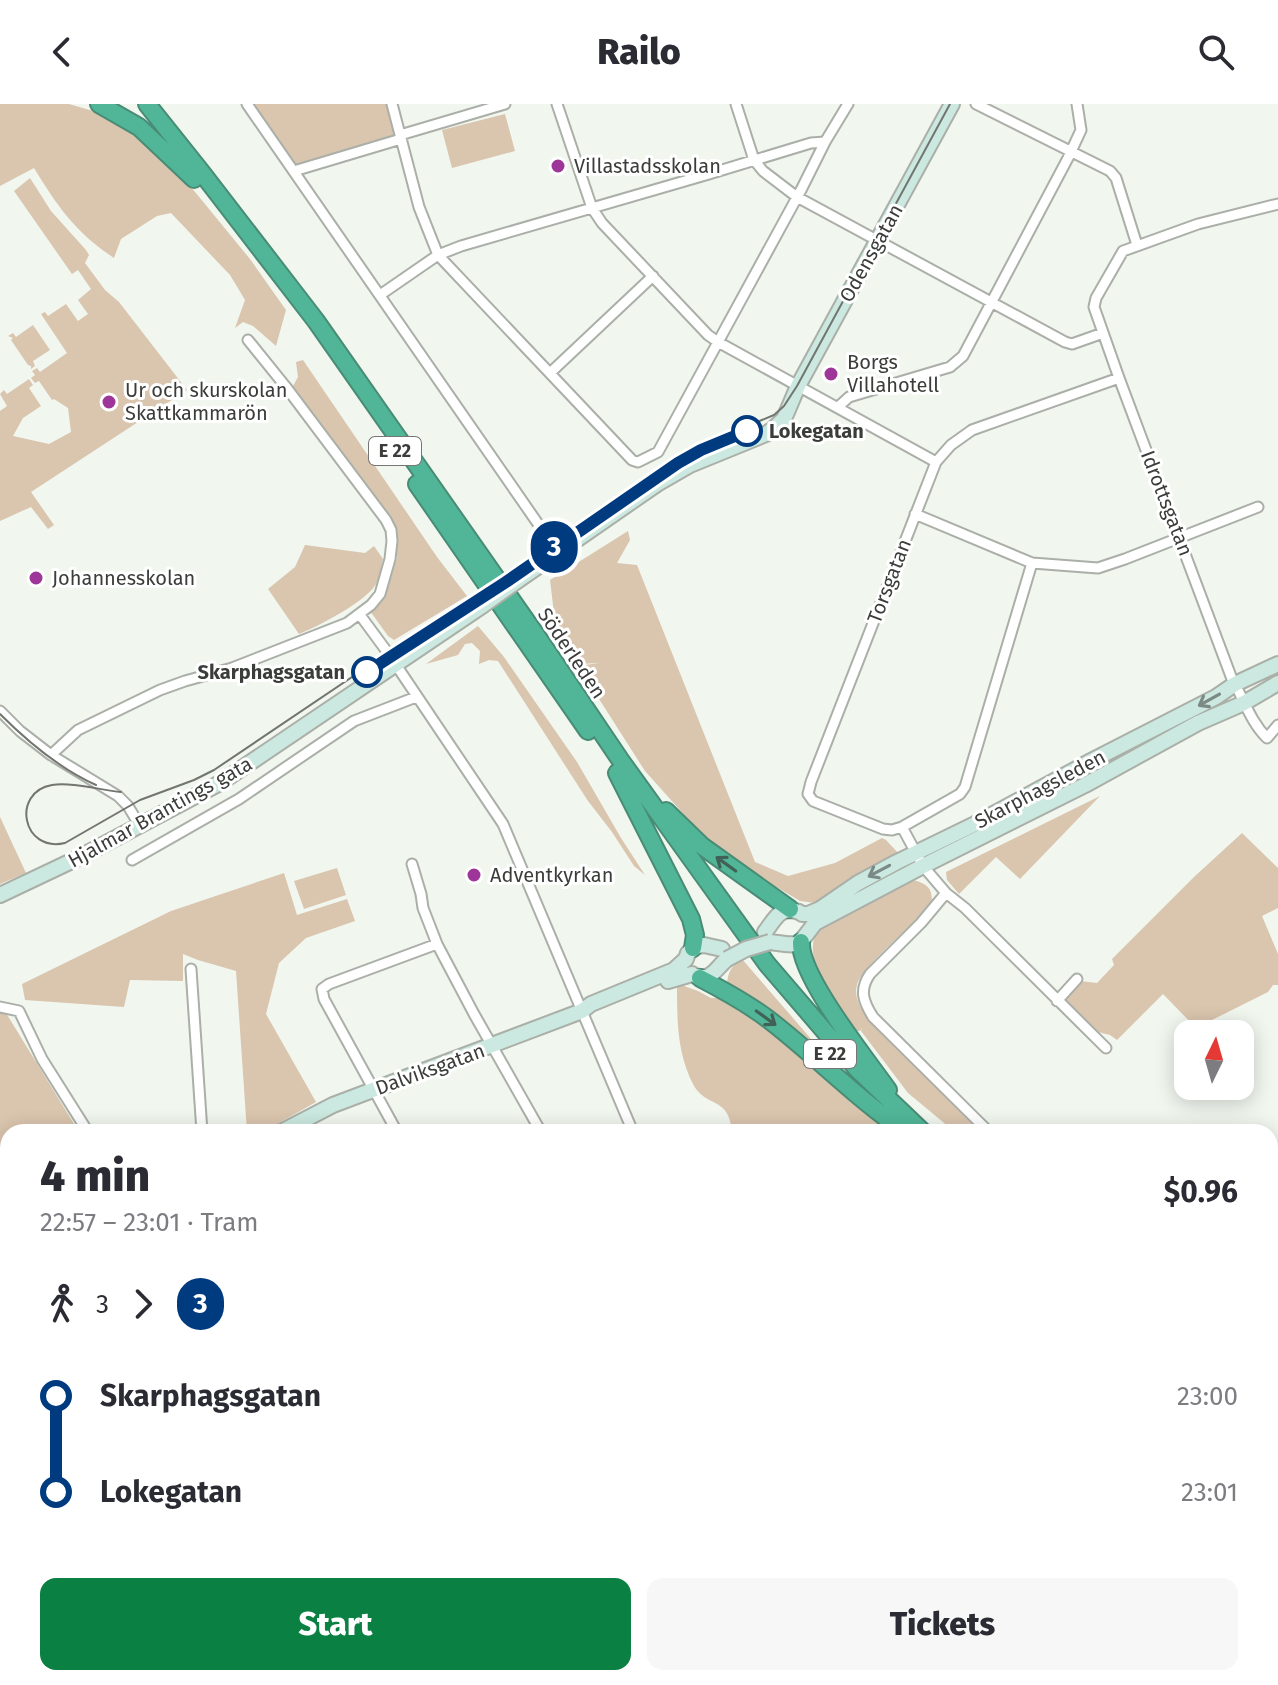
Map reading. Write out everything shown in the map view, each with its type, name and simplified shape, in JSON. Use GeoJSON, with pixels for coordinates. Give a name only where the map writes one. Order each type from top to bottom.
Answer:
{"type":"FeatureCollection","features":[{"type":"Feature","properties":{"kind":"highway","name":"E 22"},"geometry":{"type":"LineString","coordinates":[[99,104],[139,127],[194,179]]}},
{"type":"Feature","properties":{"kind":"highway","name":"Söderleden"},"geometry":{"type":"LineString","coordinates":[[134,104],[151,120],[247,245],[390,444],[471,565],[619,767]]}},
{"type":"Feature","properties":{"kind":"highway","name":"Söderleden"},"geometry":{"type":"LineString","coordinates":[[147,104],[316,321],[536,635],[723,923],[815,1038],[862,1089],[905,1124]]}},
{"type":"Feature","properties":{"kind":"highway"},"geometry":{"type":"LineString","coordinates":[[619,767],[702,846],[796,911]]}},
{"type":"Feature","properties":{"kind":"highway"},"geometry":{"type":"LineString","coordinates":[[619,767],[691,919],[695,935],[690,954]]}},
{"type":"Feature","properties":{"kind":"highway"},"geometry":{"type":"LineString","coordinates":[[804,937],[804,961],[839,1023],[908,1124]]}},
{"type":"Feature","properties":{"kind":"highway"},"geometry":{"type":"LineString","coordinates":[[696,976],[728,992],[766,1018],[882,1116],[899,1124]]}},
{"type":"Feature","properties":{"kind":"street"},"geometry":{"type":"LineString","coordinates":[[247,104],[543,531]]}},
{"type":"Feature","properties":{"kind":"street"},"geometry":{"type":"LineString","coordinates":[[392,104],[419,207],[438,255],[632,460],[638,462],[661,448],[848,104]]}},
{"type":"Feature","properties":{"kind":"street"},"geometry":{"type":"LineString","coordinates":[[294,171],[505,104]]}},
{"type":"Feature","properties":{"kind":"street"},"geometry":{"type":"LineString","coordinates":[[557,104],[592,208],[602,223],[708,335],[936,462]]}},
{"type":"Feature","properties":{"kind":"street"},"geometry":{"type":"LineString","coordinates":[[736,104],[754,160],[763,171],[797,197],[1072,344],[1103,333]]}},
{"type":"Feature","properties":{"kind":"street","name":"Odensgatan"},"geometry":{"type":"LineString","coordinates":[[553,556],[657,484],[690,465],[752,439],[790,403],[952,104]]}},
{"type":"Feature","properties":{"kind":"street"},"geometry":{"type":"LineString","coordinates":[[976,104],[1113,174],[1137,245],[1198,224],[1278,204]]}},
{"type":"Feature","properties":{"kind":"street"},"geometry":{"type":"LineString","coordinates":[[838,407],[849,397],[950,367],[963,356],[1081,130],[1077,104]]}},
{"type":"Feature","properties":{"kind":"street"},"geometry":{"type":"LineString","coordinates":[[380,295],[438,255],[461,246],[811,143],[825,142]]}},
{"type":"Feature","properties":{"kind":"street","name":"Idrottsgatan"},"geometry":{"type":"LineString","coordinates":[[1137,245],[1123,251],[1094,303],[1119,378],[1235,684],[1252,720],[1267,738],[1278,725]]}},
{"type":"Feature","properties":{"kind":"street"},"geometry":{"type":"LineString","coordinates":[[550,373],[653,276]]}},
{"type":"Feature","properties":{"kind":"street"},"geometry":{"type":"LineString","coordinates":[[51,755],[78,730],[160,690],[244,664],[336,629],[360,615],[376,600],[390,559],[391,530],[339,456],[248,340]]}},
{"type":"Feature","properties":{"kind":"street","name":"Torsgatan"},"geometry":{"type":"LineString","coordinates":[[902,827],[883,829],[813,801],[808,794],[936,462],[951,445],[972,430],[1119,378]]}},
{"type":"Feature","properties":{"kind":"street"},"geometry":{"type":"LineString","coordinates":[[915,514],[1032,563],[1098,568],[1258,507]]}},
{"type":"Feature","properties":{"kind":"street","name":"Hjalmar Brantings gata"},"geometry":{"type":"LineString","coordinates":[[0,895],[78,858],[220,783],[553,556]]}},
{"type":"Feature","properties":{"kind":"street"},"geometry":{"type":"LineString","coordinates":[[1032,563],[965,787],[960,794],[902,827],[919,859],[946,893],[965,908],[1106,1048]]}},
{"type":"Feature","properties":{"kind":"street"},"geometry":{"type":"LineString","coordinates":[[360,615],[503,824],[630,1124]]}},
{"type":"Feature","properties":{"kind":"street","name":"Skarphagsleden"},"geometry":{"type":"LineString","coordinates":[[804,937],[815,923],[975,824],[1278,664]]}},
{"type":"Feature","properties":{"kind":"street","name":"Skarphagsleden"},"geometry":{"type":"LineString","coordinates":[[796,911],[808,914],[820,909],[858,883],[1085,785],[1278,683]]}},
{"type":"Feature","properties":{"kind":"street"},"geometry":{"type":"LineString","coordinates":[[132,860],[239,799],[354,721],[416,697]]}},
{"type":"Feature","properties":{"kind":"street"},"geometry":{"type":"LineString","coordinates":[[0,711],[51,755],[118,796],[140,826]]}},
{"type":"Feature","properties":{"kind":"street"},"geometry":{"type":"LineString","coordinates":[[412,864],[423,908],[437,944],[536,1124]]}},
{"type":"Feature","properties":{"kind":"street"},"geometry":{"type":"LineString","coordinates":[[946,893],[870,974],[862,990],[864,1002],[873,1017],[981,1124]]}},
{"type":"Feature","properties":{"kind":"street"},"geometry":{"type":"LineString","coordinates":[[720,955],[704,945],[690,954],[688,969],[696,976],[713,975],[720,955],[772,935],[789,946],[804,937],[807,919],[796,911],[780,912],[774,918],[772,935]]}},
{"type":"Feature","properties":{"kind":"street"},"geometry":{"type":"LineString","coordinates":[[393,1124],[324,999],[322,989],[437,944]]}},
{"type":"Feature","properties":{"kind":"street","name":"Dalviksgatan"},"geometry":{"type":"LineString","coordinates":[[309,1124],[333,1105],[582,1011],[591,1004],[674,970],[690,954]]}},
{"type":"Feature","properties":{"kind":"street"},"geometry":{"type":"LineString","coordinates":[[191,969],[201,1124]]}},
{"type":"Feature","properties":{"kind":"street","name":"Dalviksgatan"},"geometry":{"type":"LineString","coordinates":[[582,1011],[593,1011],[674,978],[696,976]]}},
{"type":"Feature","properties":{"kind":"street"},"geometry":{"type":"LineString","coordinates":[[1057,1001],[1077,979]]}},
{"type":"Feature","properties":{"kind":"street"},"geometry":{"type":"LineString","coordinates":[[0,1007],[19,1011],[42,1059],[83,1124]]}},
{"type":"Feature","properties":{"kind":"shaded area"},"geometry":{"type":"Polygon","coordinates":[[[0,104],[69,104],[93,111],[159,148],[250,259],[286,310],[276,346],[253,326],[243,322],[235,328],[245,300],[230,275],[171,213],[157,216],[121,239],[114,258],[68,218],[34,168],[0,186],[0,104]]]}},
{"type":"Feature","properties":{"kind":"shaded area"},"geometry":{"type":"Polygon","coordinates":[[[252,104],[387,104],[396,136],[296,166],[252,104]]]}},
{"type":"Feature","properties":{"kind":"shaded area"},"geometry":{"type":"Polygon","coordinates":[[[505,114],[515,151],[452,168],[442,130],[505,114]]]}},
{"type":"Feature","properties":{"kind":"shaded area"},"geometry":{"type":"Polygon","coordinates":[[[30,178],[51,211],[86,250],[89,255],[85,263],[187,390],[31,492],[54,525],[48,529],[31,507],[0,521],[0,411],[7,406],[0,394],[4,390],[7,394],[29,379],[33,385],[29,388],[41,406],[23,418],[13,436],[49,444],[71,432],[68,408],[52,400],[39,381],[35,383],[31,378],[35,375],[32,371],[37,368],[40,372],[67,353],[41,314],[45,312],[48,316],[66,304],[78,321],[88,314],[78,300],[91,289],[78,270],[72,274],[14,191],[30,178]]]}},
{"type":"Feature","properties":{"kind":"shaded area"},"geometry":{"type":"Polygon","coordinates":[[[33,325],[50,350],[33,361],[35,366],[31,369],[11,340],[13,338],[8,336],[13,333],[16,337],[33,325]]]}},
{"type":"Feature","properties":{"kind":"shaded area"},"geometry":{"type":"Polygon","coordinates":[[[303,360],[467,596],[394,640],[370,611],[386,594],[397,558],[394,526],[293,386],[298,377],[296,362],[303,360]]]}},
{"type":"Feature","properties":{"kind":"shaded area"},"geometry":{"type":"Polygon","coordinates":[[[628,531],[630,540],[617,563],[637,565],[755,862],[788,876],[835,863],[882,838],[899,854],[815,903],[800,901],[746,869],[705,838],[645,771],[578,666],[599,663],[578,664],[556,630],[550,580],[628,531]]]}},
{"type":"Feature","properties":{"kind":"shaded area"},"geometry":{"type":"Polygon","coordinates":[[[305,545],[365,553],[374,546],[383,559],[371,591],[341,613],[299,634],[268,589],[295,567],[305,545]]]}},
{"type":"Feature","properties":{"kind":"shaded area"},"geometry":{"type":"Polygon","coordinates":[[[478,626],[504,657],[577,762],[645,875],[634,866],[588,801],[498,661],[479,664],[480,651],[472,643],[465,644],[458,655],[426,664],[478,626]]]}},
{"type":"Feature","properties":{"kind":"shaded area"},"geometry":{"type":"Polygon","coordinates":[[[1100,796],[1020,879],[996,857],[959,894],[947,880],[946,872],[1100,796]]]}},
{"type":"Feature","properties":{"kind":"shaded area"},"geometry":{"type":"Polygon","coordinates":[[[0,817],[26,873],[0,884],[0,817]]]}},
{"type":"Feature","properties":{"kind":"shaded area"},"geometry":{"type":"Polygon","coordinates":[[[1242,833],[1278,868],[1278,908],[1262,916],[1278,954],[1278,985],[1212,1020],[1188,1020],[1163,994],[1117,1040],[1098,1032],[1063,997],[1080,981],[1097,983],[1114,965],[1112,959],[1242,833]]]}},
{"type":"Feature","properties":{"kind":"shaded area"},"geometry":{"type":"Polygon","coordinates":[[[337,868],[346,895],[304,909],[294,881],[337,868]]]}},
{"type":"Feature","properties":{"kind":"shaded area"},"geometry":{"type":"Polygon","coordinates":[[[284,873],[297,915],[347,899],[355,921],[306,938],[279,963],[266,1014],[316,1102],[277,1124],[246,1124],[236,971],[183,954],[183,981],[130,980],[124,1007],[25,1000],[22,984],[171,911],[284,873]]]}},
{"type":"Feature","properties":{"kind":"shaded area"},"geometry":{"type":"Polygon","coordinates":[[[913,880],[923,884],[932,896],[931,907],[868,967],[857,985],[857,999],[869,1020],[972,1124],[945,1124],[908,1093],[861,1031],[862,1028],[851,1031],[829,996],[816,967],[813,953],[819,930],[913,880]]]}},
{"type":"Feature","properties":{"kind":"shaded area"},"geometry":{"type":"Polygon","coordinates":[[[742,959],[818,1047],[814,1049],[727,984],[731,970],[742,959]]]}},
{"type":"Feature","properties":{"kind":"shaded area"},"geometry":{"type":"Polygon","coordinates":[[[677,986],[711,998],[726,998],[797,1048],[881,1124],[731,1124],[722,1107],[699,1093],[688,1074],[677,1012],[677,986]]]}},
{"type":"Feature","properties":{"kind":"shaded area"},"geometry":{"type":"Polygon","coordinates":[[[0,1013],[6,1013],[74,1124],[0,1124],[0,1013]]]}},
{"type":"Feature","properties":{"kind":"tram line"},"geometry":{"type":"LineString","coordinates":[[121,792],[60,784],[39,790],[31,798],[27,809],[31,831],[50,844],[65,843],[140,800],[214,770],[504,579],[669,463],[699,446],[774,415],[797,386],[950,104]]}},
{"type":"Feature","properties":{"kind":"tram line","name":"3"},"geometry":{"type":"LineString","coordinates":[[367,672],[506,582],[678,463],[747,431]]}},
{"type":"Feature","properties":{"kind":"tram line"},"geometry":{"type":"LineString","coordinates":[[0,714],[45,754],[96,785]]}},
{"type":"Feature","properties":{"kind":"place","name":"Villastadsskolan"},"geometry":{"type":"Point","coordinates":[558,166]}},
{"type":"Feature","properties":{"kind":"place","name":"Borgs Villahotell"},"geometry":{"type":"Point","coordinates":[831,374]}},
{"type":"Feature","properties":{"kind":"place","name":"Ur och skurskolan Skattkammarön"},"geometry":{"type":"Point","coordinates":[109,402]}},
{"type":"Feature","properties":{"kind":"place","name":"Lokegatan"},"geometry":{"type":"Point","coordinates":[747,431]}},
{"type":"Feature","properties":{"kind":"place","name":"Johannesskolan"},"geometry":{"type":"Point","coordinates":[36,578]}},
{"type":"Feature","properties":{"kind":"place","name":"Skarphagsgatan"},"geometry":{"type":"Point","coordinates":[367,672]}},
{"type":"Feature","properties":{"kind":"place","name":"Adventkyrkan"},"geometry":{"type":"Point","coordinates":[474,875]}}]}
